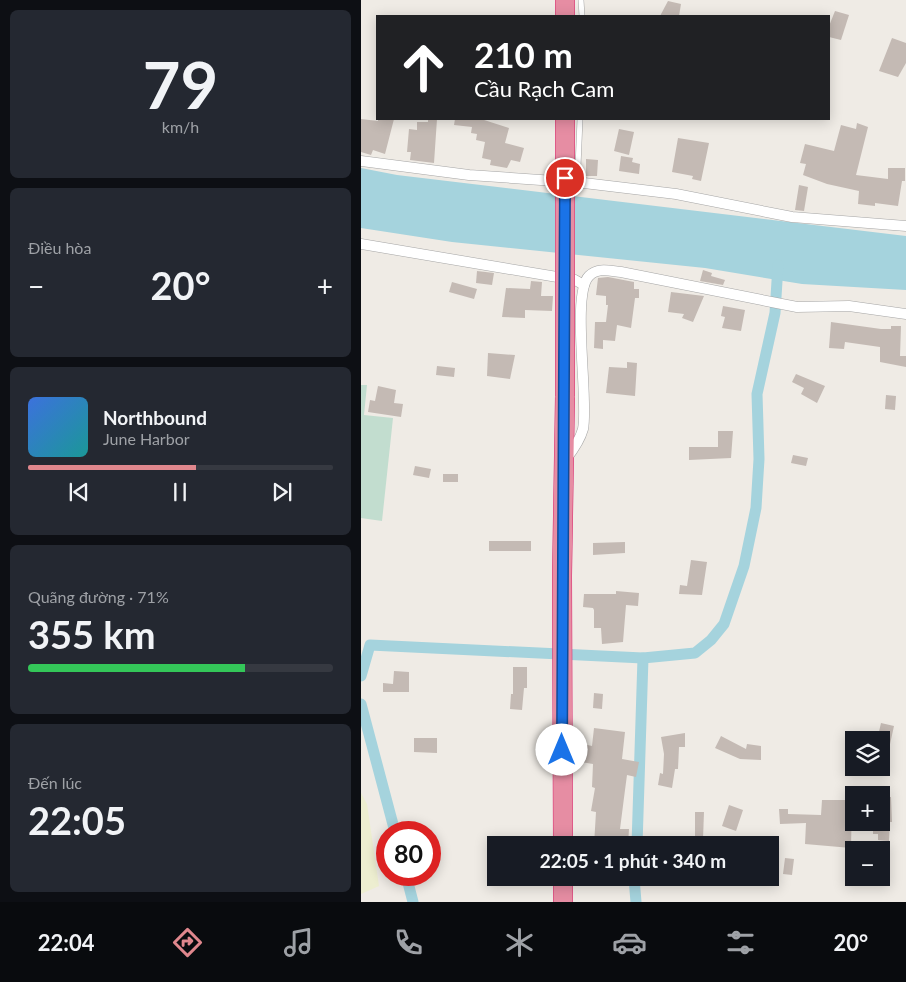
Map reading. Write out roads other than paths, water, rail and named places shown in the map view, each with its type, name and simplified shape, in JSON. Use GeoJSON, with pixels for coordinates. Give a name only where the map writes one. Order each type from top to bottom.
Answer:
{"type":"FeatureCollection","features":[{"type":"Feature","properties":{"kind":"highway"},"geometry":{"type":"LineString","coordinates":[[565,0],[565,15]]}},
{"type":"Feature","properties":{"kind":"highway"},"geometry":{"type":"LineString","coordinates":[[563,836],[562,576],[565,396],[565,120]]}},
{"type":"Feature","properties":{"kind":"highway"},"geometry":{"type":"LineString","coordinates":[[563,886],[563,900]]}},
{"type":"Feature","properties":{"kind":"street"},"geometry":{"type":"LineString","coordinates":[[361,162],[469,175],[584,183],[676,194],[792,217],[906,226]]}},
{"type":"Feature","properties":{"kind":"street"},"geometry":{"type":"LineString","coordinates":[[361,244],[559,277],[575,280],[583,285]]}},
{"type":"Feature","properties":{"kind":"street"},"geometry":{"type":"LineString","coordinates":[[563,464],[578,441],[583,425],[581,334],[583,285],[586,279],[594,272],[606,271],[797,308],[849,306],[906,314]]}},
{"type":"Feature","properties":{"kind":"lane"},"geometry":{"type":"LineString","coordinates":[[581,0],[582,15]]}},
{"type":"Feature","properties":{"kind":"lane"},"geometry":{"type":"LineString","coordinates":[[581,120],[578,167],[584,183]]}},
{"type":"Feature","properties":{"kind":"water"},"geometry":{"type":"Polygon","coordinates":[[[361,168],[397,175],[906,236],[906,290],[802,284],[705,268],[452,242],[361,228],[361,168]]]}},
{"type":"Feature","properties":{"kind":"waterway"},"geometry":{"type":"LineString","coordinates":[[361,676],[370,645],[643,658],[695,653],[711,640],[724,624],[744,566],[756,508],[759,459],[757,394],[775,313],[778,265]]}},
{"type":"Feature","properties":{"kind":"waterway"},"geometry":{"type":"LineString","coordinates":[[637,836],[643,658]]}},
{"type":"Feature","properties":{"kind":"waterway"},"geometry":{"type":"LineString","coordinates":[[361,704],[392,821]]}},
{"type":"Feature","properties":{"kind":"waterway"},"geometry":{"type":"LineString","coordinates":[[409,886],[413,902]]}},
{"type":"Feature","properties":{"kind":"waterway"},"geometry":{"type":"LineString","coordinates":[[635,886],[636,902]]}}]}
